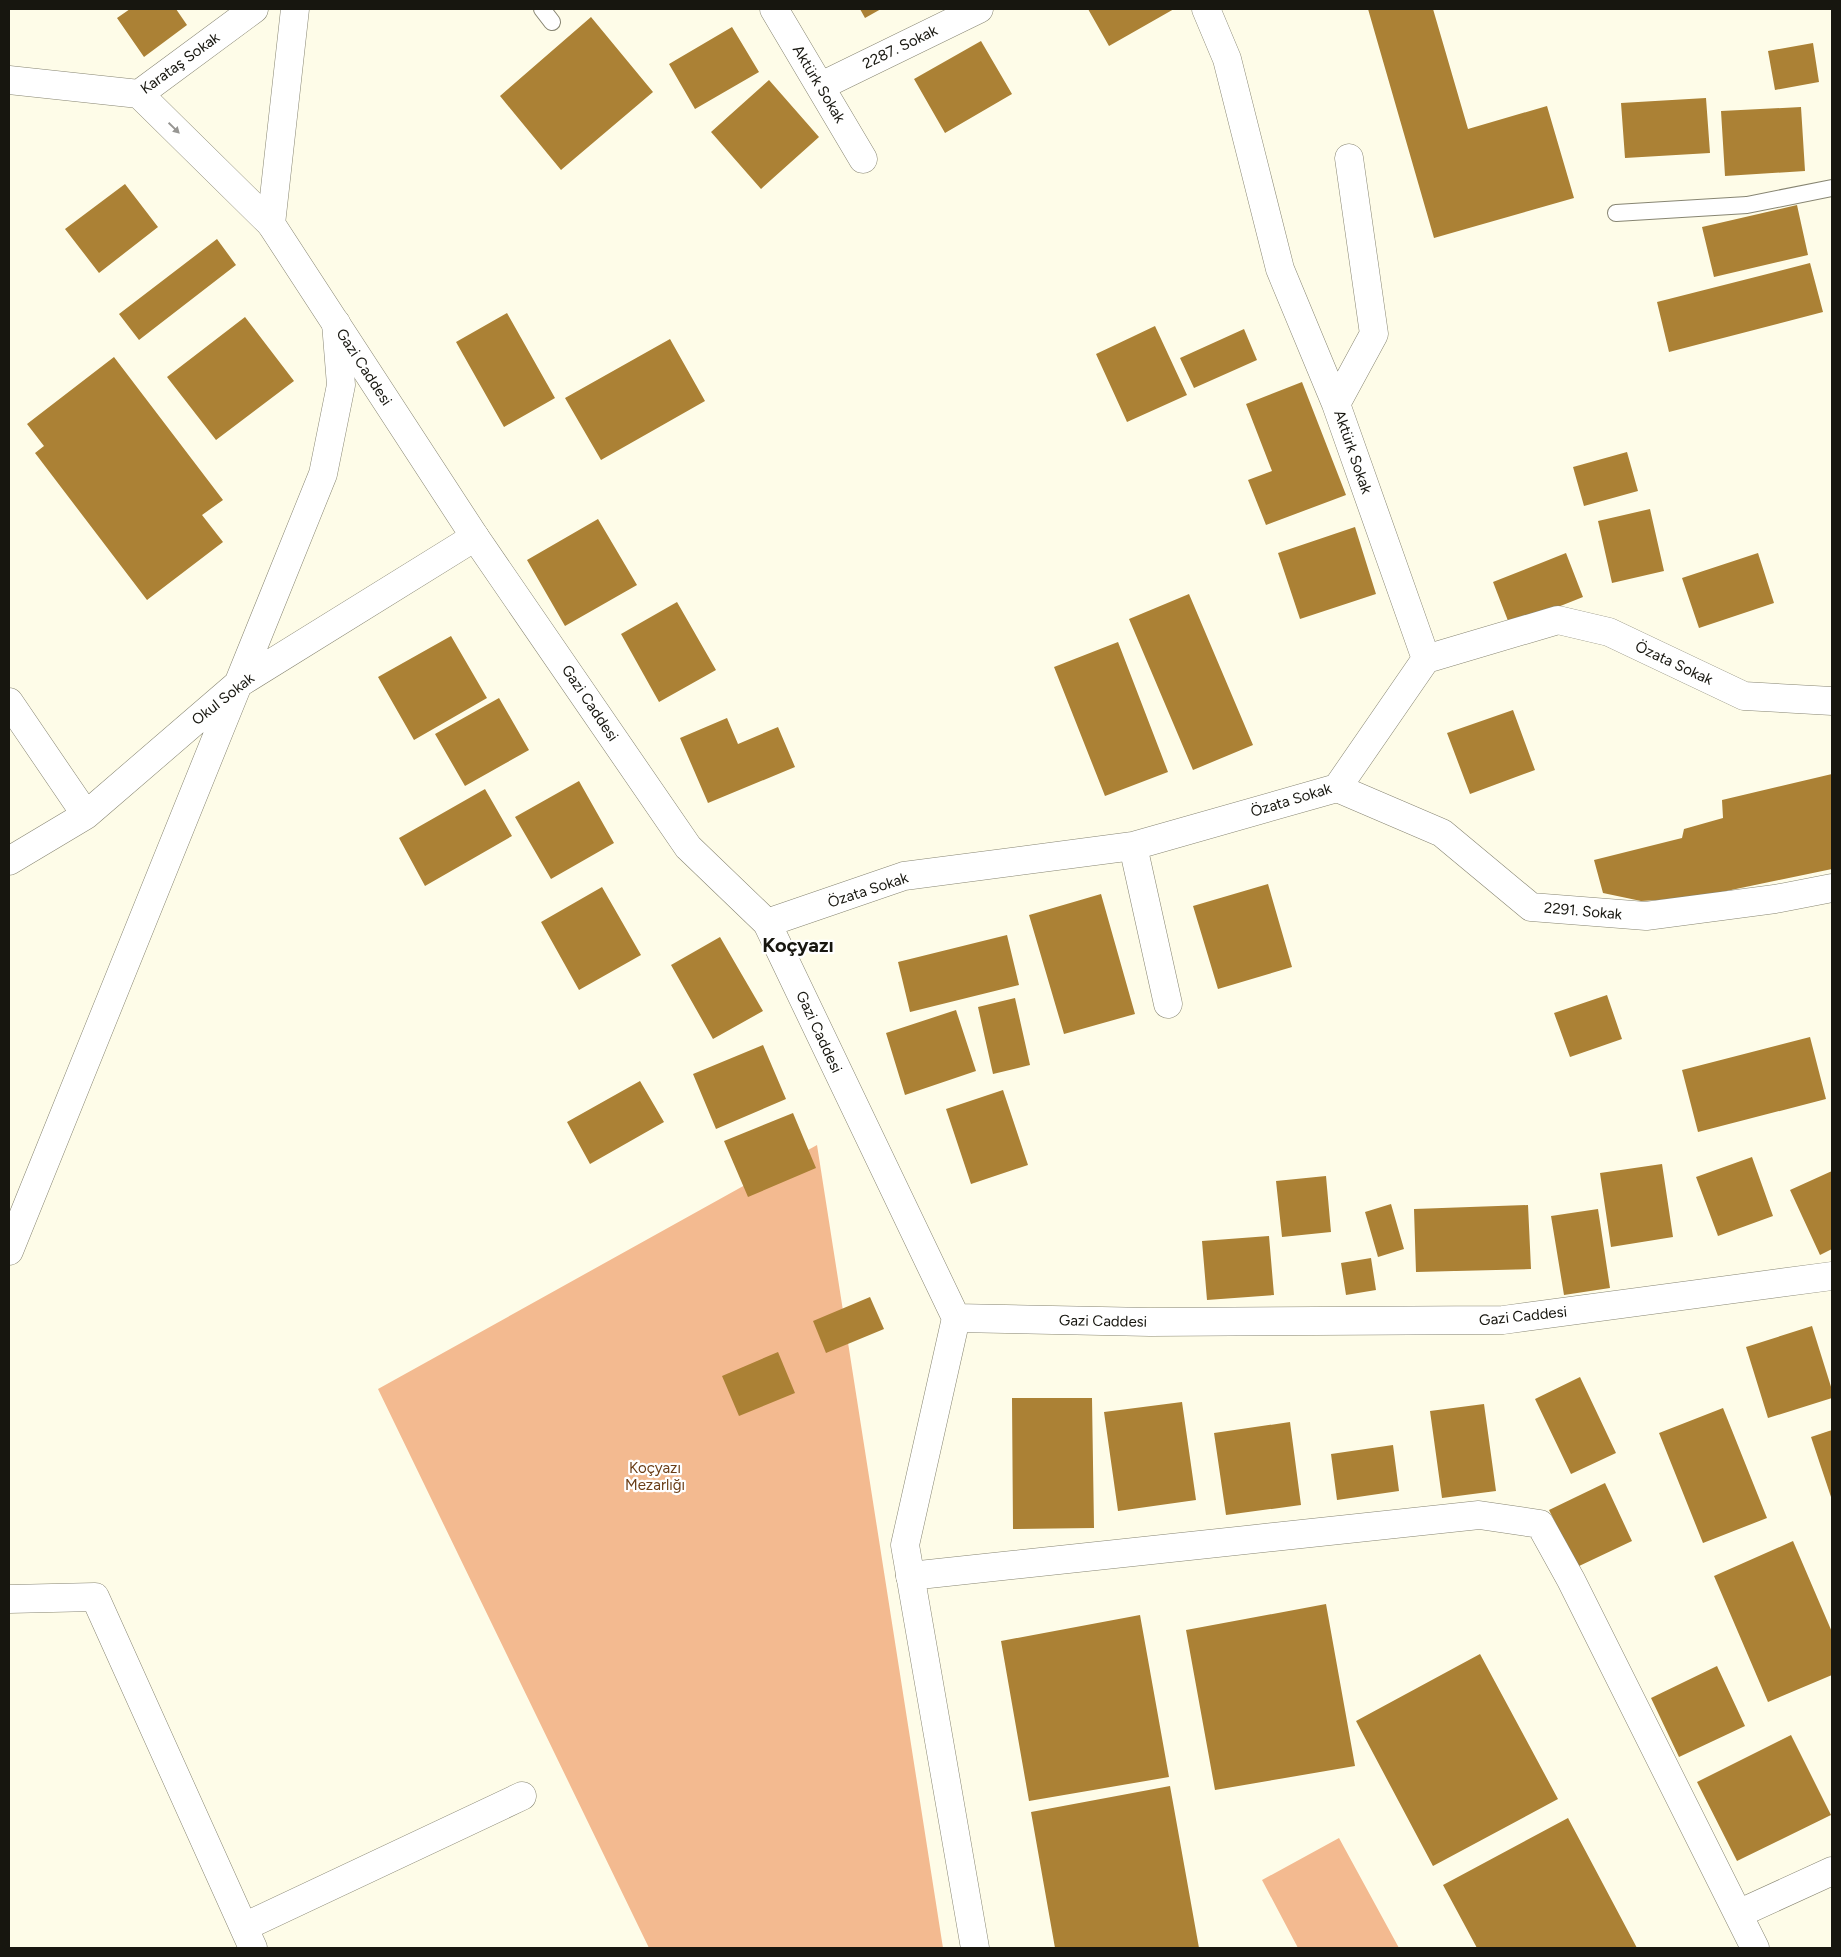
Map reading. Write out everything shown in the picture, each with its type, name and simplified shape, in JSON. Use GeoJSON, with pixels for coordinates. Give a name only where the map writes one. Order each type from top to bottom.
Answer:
{"type":"FeatureCollection","features":[{"type":"Feature","properties":{"kind":"street","name":"Karataş Sokak"},"geometry":{"type":"LineString","coordinates":[[9,80],[139,94],[254,9]]}},
{"type":"Feature","properties":{"kind":"street"},"geometry":{"type":"LineString","coordinates":[[271,224],[295,9]]}},
{"type":"Feature","properties":{"kind":"street","name":"Aktürk Sokak"},"geometry":{"type":"LineString","coordinates":[[774,9],[863,159]]}},
{"type":"Feature","properties":{"kind":"street","name":"2287. Sokak"},"geometry":{"type":"LineString","coordinates":[[821,86],[979,9]]}},
{"type":"Feature","properties":{"kind":"street"},"geometry":{"type":"LineString","coordinates":[[1206,9],[1227,59],[1280,270],[1336,404]]}},
{"type":"Feature","properties":{"kind":"street","name":"Gazi Caddesi"},"geometry":{"type":"LineString","coordinates":[[139,94],[271,224],[475,537],[688,847],[767,923],[956,1318],[1150,1322],[1503,1320],[1832,1276]]}},
{"type":"Feature","properties":{"kind":"street","name":"Aktürk Sokak"},"geometry":{"type":"LineString","coordinates":[[1349,158],[1374,334],[1336,404],[1426,659]]}},
{"type":"Feature","properties":{"kind":"street"},"geometry":{"type":"LineString","coordinates":[[9,1252],[323,474],[342,385],[336,323]]}},
{"type":"Feature","properties":{"kind":"street","name":"Okul Sokak"},"geometry":{"type":"LineString","coordinates":[[9,861],[86,815],[238,684],[475,537]]}},
{"type":"Feature","properties":{"kind":"street","name":"Özata Sokak"},"geometry":{"type":"LineString","coordinates":[[767,923],[904,876],[1133,846],[1336,788],[1426,659],[1558,620],[1609,632],[1744,696],[1832,701]]}},
{"type":"Feature","properties":{"kind":"street"},"geometry":{"type":"LineString","coordinates":[[9,702],[86,815]]}},
{"type":"Feature","properties":{"kind":"street","name":"2291. Sokak"},"geometry":{"type":"LineString","coordinates":[[1336,788],[1442,832],[1531,907],[1646,916],[1775,899],[1832,888]]}},
{"type":"Feature","properties":{"kind":"street"},"geometry":{"type":"LineString","coordinates":[[1133,846],[1168,1004]]}},
{"type":"Feature","properties":{"kind":"street"},"geometry":{"type":"LineString","coordinates":[[956,1318],[905,1545],[975,1948]]}},
{"type":"Feature","properties":{"kind":"street"},"geometry":{"type":"LineString","coordinates":[[910,1576],[1479,1515],[1540,1524],[1571,1580],[1756,1948]]}},
{"type":"Feature","properties":{"kind":"street"},"geometry":{"type":"LineString","coordinates":[[9,1599],[95,1597],[249,1938],[522,1796]]}},
{"type":"Feature","properties":{"kind":"street"},"geometry":{"type":"LineString","coordinates":[[1738,1914],[1832,1871]]}},
{"type":"Feature","properties":{"kind":"lane"},"geometry":{"type":"LineString","coordinates":[[542,9],[552,22]]}},
{"type":"Feature","properties":{"kind":"lane"},"geometry":{"type":"LineString","coordinates":[[1616,213],[1747,205],[1832,188]]}},
{"type":"Feature","properties":{"kind":"green space","name":"Koçyazı Mezarlığı"},"geometry":{"type":"Polygon","coordinates":[[[817,1145],[943,1948],[649,1948],[378,1389],[817,1145]]]}},
{"type":"Feature","properties":{"kind":"green space"},"geometry":{"type":"Polygon","coordinates":[[[1339,1838],[1399,1948],[1298,1948],[1262,1880],[1339,1838]]]}},
{"type":"Feature","properties":{"kind":"building"},"geometry":{"type":"Polygon","coordinates":[[[130,9],[176,9],[187,25],[144,57],[117,18],[130,9]]]}},
{"type":"Feature","properties":{"kind":"building"},"geometry":{"type":"Polygon","coordinates":[[[860,9],[881,9],[865,18],[860,9]]]}},
{"type":"Feature","properties":{"kind":"building"},"geometry":{"type":"Polygon","coordinates":[[[1088,9],[1174,9],[1109,46],[1088,9]]]}},
{"type":"Feature","properties":{"kind":"building"},"geometry":{"type":"Polygon","coordinates":[[[1368,9],[1433,9],[1468,129],[1547,106],[1574,198],[1434,238],[1368,9]]]}},
{"type":"Feature","properties":{"kind":"building"},"geometry":{"type":"Polygon","coordinates":[[[591,17],[653,92],[561,170],[500,96],[591,17]]]}},
{"type":"Feature","properties":{"kind":"building"},"geometry":{"type":"Polygon","coordinates":[[[732,27],[759,72],[695,109],[669,64],[732,27]]]}},
{"type":"Feature","properties":{"kind":"building"},"geometry":{"type":"Polygon","coordinates":[[[981,41],[1012,94],[945,133],[914,79],[981,41]]]}},
{"type":"Feature","properties":{"kind":"building"},"geometry":{"type":"Polygon","coordinates":[[[1813,43],[1819,82],[1775,90],[1768,51],[1813,43]]]}},
{"type":"Feature","properties":{"kind":"building"},"geometry":{"type":"Polygon","coordinates":[[[769,80],[819,137],[761,189],[711,132],[769,80]]]}},
{"type":"Feature","properties":{"kind":"building"},"geometry":{"type":"Polygon","coordinates":[[[1706,98],[1710,153],[1625,158],[1621,103],[1706,98]]]}},
{"type":"Feature","properties":{"kind":"building"},"geometry":{"type":"Polygon","coordinates":[[[1801,107],[1805,171],[1725,176],[1721,111],[1801,107]]]}},
{"type":"Feature","properties":{"kind":"building"},"geometry":{"type":"Polygon","coordinates":[[[125,184],[158,227],[99,273],[65,229],[125,184]]]}},
{"type":"Feature","properties":{"kind":"building"},"geometry":{"type":"Polygon","coordinates":[[[1797,205],[1808,255],[1714,277],[1702,227],[1797,205]]]}},
{"type":"Feature","properties":{"kind":"building"},"geometry":{"type":"Polygon","coordinates":[[[217,239],[236,265],[139,340],[119,314],[217,239]]]}},
{"type":"Feature","properties":{"kind":"building"},"geometry":{"type":"Polygon","coordinates":[[[1810,263],[1823,312],[1669,352],[1657,302],[1810,263]]]}},
{"type":"Feature","properties":{"kind":"building"},"geometry":{"type":"Polygon","coordinates":[[[507,313],[555,398],[504,427],[456,342],[507,313]]]}},
{"type":"Feature","properties":{"kind":"building"},"geometry":{"type":"Polygon","coordinates":[[[245,317],[294,381],[216,440],[167,377],[245,317]]]}},
{"type":"Feature","properties":{"kind":"building"},"geometry":{"type":"Polygon","coordinates":[[[1155,326],[1187,395],[1127,422],[1096,354],[1155,326]]]}},
{"type":"Feature","properties":{"kind":"building"},"geometry":{"type":"Polygon","coordinates":[[[1244,329],[1257,360],[1194,388],[1180,358],[1244,329]]]}},
{"type":"Feature","properties":{"kind":"building"},"geometry":{"type":"Polygon","coordinates":[[[670,339],[705,401],[601,460],[565,398],[670,339]]]}},
{"type":"Feature","properties":{"kind":"building"},"geometry":{"type":"Polygon","coordinates":[[[114,357],[223,500],[202,515],[223,542],[147,600],[35,453],[44,446],[27,424],[114,357]]]}},
{"type":"Feature","properties":{"kind":"building"},"geometry":{"type":"Polygon","coordinates":[[[1302,382],[1346,495],[1266,525],[1248,480],[1272,471],[1246,404],[1302,382]]]}},
{"type":"Feature","properties":{"kind":"building"},"geometry":{"type":"Polygon","coordinates":[[[1627,452],[1638,491],[1584,506],[1573,467],[1627,452]]]}},
{"type":"Feature","properties":{"kind":"building"},"geometry":{"type":"Polygon","coordinates":[[[1650,509],[1664,571],[1612,583],[1598,521],[1650,509]]]}},
{"type":"Feature","properties":{"kind":"building"},"geometry":{"type":"Polygon","coordinates":[[[598,519],[637,585],[565,626],[527,560],[598,519]]]}},
{"type":"Feature","properties":{"kind":"building"},"geometry":{"type":"Polygon","coordinates":[[[1355,527],[1376,594],[1300,619],[1278,553],[1355,527]]]}},
{"type":"Feature","properties":{"kind":"building"},"geometry":{"type":"Polygon","coordinates":[[[1566,553],[1583,597],[1510,626],[1493,582],[1566,553]]]}},
{"type":"Feature","properties":{"kind":"building"},"geometry":{"type":"Polygon","coordinates":[[[1758,553],[1774,603],[1699,628],[1682,578],[1758,553]]]}},
{"type":"Feature","properties":{"kind":"building"},"geometry":{"type":"Polygon","coordinates":[[[1189,594],[1253,745],[1193,770],[1129,619],[1189,594]]]}},
{"type":"Feature","properties":{"kind":"building"},"geometry":{"type":"Polygon","coordinates":[[[677,602],[716,670],[659,702],[621,634],[677,602]]]}},
{"type":"Feature","properties":{"kind":"building"},"geometry":{"type":"Polygon","coordinates":[[[451,636],[487,698],[414,740],[378,677],[451,636]]]}},
{"type":"Feature","properties":{"kind":"building"},"geometry":{"type":"Polygon","coordinates":[[[1118,642],[1168,772],[1105,796],[1054,667],[1118,642]]]}},
{"type":"Feature","properties":{"kind":"building"},"geometry":{"type":"Polygon","coordinates":[[[499,698],[529,750],[465,786],[435,734],[499,698]]]}},
{"type":"Feature","properties":{"kind":"building"},"geometry":{"type":"Polygon","coordinates":[[[1513,710],[1535,770],[1470,794],[1447,733],[1513,710]]]}},
{"type":"Feature","properties":{"kind":"building"},"geometry":{"type":"Polygon","coordinates":[[[727,718],[738,744],[778,727],[795,767],[708,803],[680,738],[727,718]]]}},
{"type":"Feature","properties":{"kind":"building"},"geometry":{"type":"Polygon","coordinates":[[[1832,774],[1832,869],[1693,898],[1641,901],[1603,893],[1594,860],[1682,838],[1684,829],[1723,818],[1722,800],[1832,774]]]}},
{"type":"Feature","properties":{"kind":"building"},"geometry":{"type":"Polygon","coordinates":[[[579,781],[614,843],[551,879],[515,817],[579,781]]]}},
{"type":"Feature","properties":{"kind":"building"},"geometry":{"type":"Polygon","coordinates":[[[485,789],[512,836],[425,886],[399,838],[485,789]]]}},
{"type":"Feature","properties":{"kind":"building"},"geometry":{"type":"Polygon","coordinates":[[[1268,884],[1292,967],[1218,989],[1193,906],[1268,884]]]}},
{"type":"Feature","properties":{"kind":"building"},"geometry":{"type":"Polygon","coordinates":[[[602,887],[641,955],[579,990],[541,922],[602,887]]]}},
{"type":"Feature","properties":{"kind":"building"},"geometry":{"type":"Polygon","coordinates":[[[1101,894],[1135,1014],[1064,1034],[1029,915],[1101,894]]]}},
{"type":"Feature","properties":{"kind":"building"},"geometry":{"type":"Polygon","coordinates":[[[1007,935],[1019,985],[910,1012],[898,962],[1007,935]]]}},
{"type":"Feature","properties":{"kind":"building"},"geometry":{"type":"Polygon","coordinates":[[[720,937],[763,1011],[713,1039],[671,965],[720,937]]]}},
{"type":"Feature","properties":{"kind":"building"},"geometry":{"type":"Polygon","coordinates":[[[1607,995],[1622,1039],[1570,1057],[1554,1013],[1607,995]]]}},
{"type":"Feature","properties":{"kind":"building"},"geometry":{"type":"Polygon","coordinates":[[[1015,998],[1030,1065],[993,1074],[978,1007],[1015,998]]]}},
{"type":"Feature","properties":{"kind":"building"},"geometry":{"type":"Polygon","coordinates":[[[956,1010],[976,1071],[905,1095],[886,1033],[956,1010]]]}},
{"type":"Feature","properties":{"kind":"building"},"geometry":{"type":"Polygon","coordinates":[[[1810,1037],[1826,1099],[1698,1132],[1682,1070],[1810,1037]]]}},
{"type":"Feature","properties":{"kind":"building"},"geometry":{"type":"Polygon","coordinates":[[[763,1045],[786,1099],[716,1129],[693,1074],[763,1045]]]}},
{"type":"Feature","properties":{"kind":"building"},"geometry":{"type":"Polygon","coordinates":[[[640,1081],[664,1122],[590,1164],[567,1122],[640,1081]]]}},
{"type":"Feature","properties":{"kind":"building"},"geometry":{"type":"Polygon","coordinates":[[[1003,1090],[1028,1165],[971,1184],[946,1109],[1003,1090]]]}},
{"type":"Feature","properties":{"kind":"building"},"geometry":{"type":"Polygon","coordinates":[[[793,1113],[816,1168],[748,1197],[724,1141],[793,1113]]]}},
{"type":"Feature","properties":{"kind":"building"},"geometry":{"type":"Polygon","coordinates":[[[1752,1157],[1773,1216],[1718,1236],[1696,1177],[1752,1157]]]}},
{"type":"Feature","properties":{"kind":"building"},"geometry":{"type":"Polygon","coordinates":[[[1662,1164],[1673,1237],[1611,1247],[1600,1173],[1662,1164]]]}},
{"type":"Feature","properties":{"kind":"building"},"geometry":{"type":"Polygon","coordinates":[[[1832,1171],[1832,1249],[1820,1255],[1790,1190],[1832,1171]]]}},
{"type":"Feature","properties":{"kind":"building"},"geometry":{"type":"Polygon","coordinates":[[[1326,1176],[1331,1232],[1282,1237],[1276,1181],[1326,1176]]]}},
{"type":"Feature","properties":{"kind":"building"},"geometry":{"type":"Polygon","coordinates":[[[1391,1204],[1404,1249],[1378,1257],[1365,1212],[1391,1204]]]}},
{"type":"Feature","properties":{"kind":"building"},"geometry":{"type":"Polygon","coordinates":[[[1528,1205],[1531,1269],[1416,1272],[1414,1209],[1528,1205]]]}},
{"type":"Feature","properties":{"kind":"building"},"geometry":{"type":"Polygon","coordinates":[[[1598,1209],[1610,1288],[1564,1295],[1551,1216],[1598,1209]]]}},
{"type":"Feature","properties":{"kind":"building"},"geometry":{"type":"Polygon","coordinates":[[[1269,1236],[1274,1295],[1207,1300],[1202,1241],[1269,1236]]]}},
{"type":"Feature","properties":{"kind":"building"},"geometry":{"type":"Polygon","coordinates":[[[1371,1258],[1376,1290],[1346,1295],[1341,1263],[1371,1258]]]}},
{"type":"Feature","properties":{"kind":"building"},"geometry":{"type":"Polygon","coordinates":[[[870,1297],[884,1329],[826,1353],[813,1321],[870,1297]]]}},
{"type":"Feature","properties":{"kind":"building"},"geometry":{"type":"Polygon","coordinates":[[[1812,1326],[1832,1390],[1832,1398],[1768,1418],[1746,1347],[1812,1326]]]}},
{"type":"Feature","properties":{"kind":"building"},"geometry":{"type":"Polygon","coordinates":[[[778,1352],[795,1393],[739,1416],[722,1376],[778,1352]]]}},
{"type":"Feature","properties":{"kind":"building"},"geometry":{"type":"Polygon","coordinates":[[[1580,1377],[1616,1453],[1571,1474],[1535,1399],[1580,1377]]]}},
{"type":"Feature","properties":{"kind":"building"},"geometry":{"type":"Polygon","coordinates":[[[1012,1398],[1092,1398],[1094,1528],[1013,1529],[1012,1398]]]}},
{"type":"Feature","properties":{"kind":"building"},"geometry":{"type":"Polygon","coordinates":[[[1182,1402],[1196,1500],[1118,1511],[1104,1412],[1182,1402]]]}},
{"type":"Feature","properties":{"kind":"building"},"geometry":{"type":"Polygon","coordinates":[[[1484,1404],[1496,1491],[1442,1498],[1430,1411],[1484,1404]]]}},
{"type":"Feature","properties":{"kind":"building"},"geometry":{"type":"Polygon","coordinates":[[[1723,1408],[1767,1518],[1703,1543],[1659,1433],[1723,1408]]]}},
{"type":"Feature","properties":{"kind":"building"},"geometry":{"type":"Polygon","coordinates":[[[1290,1422],[1301,1505],[1226,1515],[1214,1433],[1290,1422]]]}},
{"type":"Feature","properties":{"kind":"building"},"geometry":{"type":"Polygon","coordinates":[[[1832,1430],[1832,1500],[1811,1437],[1832,1430]]]}},
{"type":"Feature","properties":{"kind":"building"},"geometry":{"type":"Polygon","coordinates":[[[1393,1445],[1399,1491],[1337,1500],[1331,1454],[1393,1445]]]}},
{"type":"Feature","properties":{"kind":"building"},"geometry":{"type":"Polygon","coordinates":[[[1605,1483],[1632,1541],[1577,1567],[1549,1510],[1605,1483]]]}},
{"type":"Feature","properties":{"kind":"building"},"geometry":{"type":"Polygon","coordinates":[[[1793,1541],[1832,1632],[1832,1675],[1768,1702],[1714,1576],[1793,1541]]]}},
{"type":"Feature","properties":{"kind":"building"},"geometry":{"type":"Polygon","coordinates":[[[1326,1604],[1355,1766],[1215,1790],[1186,1630],[1326,1604]]]}},
{"type":"Feature","properties":{"kind":"building"},"geometry":{"type":"Polygon","coordinates":[[[1140,1615],[1169,1777],[1029,1801],[1001,1641],[1140,1615]]]}},
{"type":"Feature","properties":{"kind":"building"},"geometry":{"type":"Polygon","coordinates":[[[1480,1654],[1558,1799],[1433,1866],[1356,1721],[1480,1654]]]}},
{"type":"Feature","properties":{"kind":"building"},"geometry":{"type":"Polygon","coordinates":[[[1717,1666],[1745,1726],[1679,1757],[1651,1698],[1717,1666]]]}},
{"type":"Feature","properties":{"kind":"building"},"geometry":{"type":"Polygon","coordinates":[[[1791,1735],[1831,1815],[1737,1861],[1697,1782],[1791,1735]]]}},
{"type":"Feature","properties":{"kind":"building"},"geometry":{"type":"Polygon","coordinates":[[[1170,1786],[1199,1948],[1055,1948],[1031,1812],[1170,1786]]]}},
{"type":"Feature","properties":{"kind":"building"},"geometry":{"type":"Polygon","coordinates":[[[1568,1818],[1637,1948],[1477,1948],[1443,1885],[1568,1818]]]}},
{"type":"Feature","properties":{"kind":"district","name":"Koçyazı"},"geometry":{"type":"Point","coordinates":[798,945]}}]}
